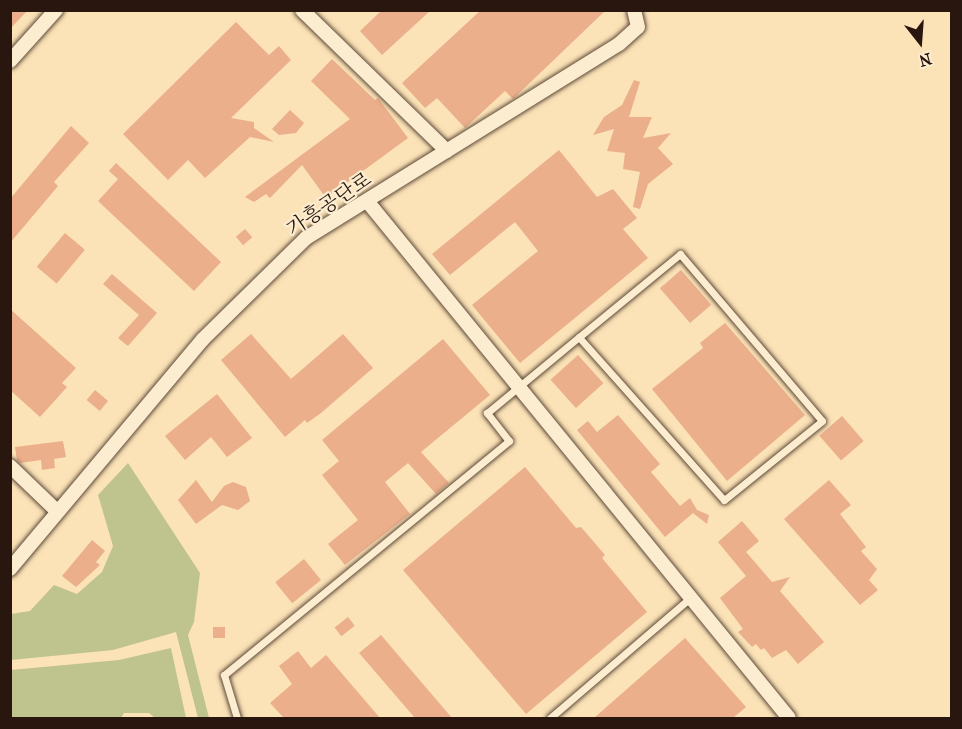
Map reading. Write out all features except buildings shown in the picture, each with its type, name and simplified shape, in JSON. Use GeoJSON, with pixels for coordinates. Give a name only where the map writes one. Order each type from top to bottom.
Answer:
{"type":"FeatureCollection","features":[{"type":"Feature","properties":{"kind":"street"},"geometry":{"type":"LineString","coordinates":[[10,61],[57,10]]}},
{"type":"Feature","properties":{"kind":"street"},"geometry":{"type":"LineString","coordinates":[[302,10],[447,151]]}},
{"type":"Feature","properties":{"kind":"street","name":"가흥공단로"},"geometry":{"type":"LineString","coordinates":[[10,569],[203,339],[306,238],[619,44],[638,27],[634,10]]}},
{"type":"Feature","properties":{"kind":"street"},"geometry":{"type":"LineString","coordinates":[[367,201],[789,718]]}},
{"type":"Feature","properties":{"kind":"street"},"geometry":{"type":"LineString","coordinates":[[10,465],[58,512]]}},
{"type":"Feature","properties":{"kind":"lane"},"geometry":{"type":"LineString","coordinates":[[237,718],[224,675],[509,441],[487,413],[519,387],[579,337],[680,254],[822,421],[724,500],[579,337]]}},
{"type":"Feature","properties":{"kind":"lane"},"geometry":{"type":"LineString","coordinates":[[550,718],[690,598]]}},
{"type":"Feature","properties":{"kind":"green space"},"geometry":{"type":"Polygon","coordinates":[[[128,463],[200,573],[194,622],[188,635],[209,718],[198,718],[176,632],[113,650],[11,660],[11,614],[30,611],[54,585],[77,594],[102,572],[113,546],[98,495],[128,463]]]}},
{"type":"Feature","properties":{"kind":"green space"},"geometry":{"type":"Polygon","coordinates":[[[171,648],[186,718],[155,718],[149,713],[124,713],[121,718],[11,718],[11,670],[119,660],[171,648]]]}}]}
